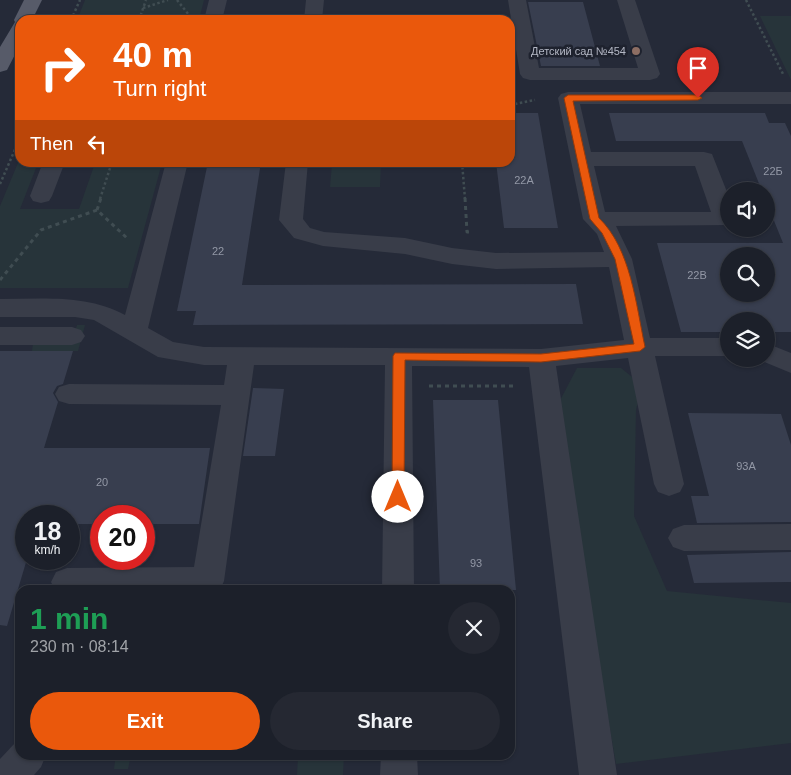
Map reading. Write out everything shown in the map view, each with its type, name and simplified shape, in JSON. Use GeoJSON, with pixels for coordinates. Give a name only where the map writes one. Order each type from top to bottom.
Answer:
{"type":"FeatureCollection","features":[{"type":"Feature","properties":{"kind":"main road"},"geometry":{"type":"LineString","coordinates":[[26,15],[33,0]]}},
{"type":"Feature","properties":{"kind":"main road"},"geometry":{"type":"LineString","coordinates":[[0,66],[15,45]]}},
{"type":"Feature","properties":{"kind":"lane"},"geometry":{"type":"LineString","coordinates":[[214,15],[218,0]]}},
{"type":"Feature","properties":{"kind":"lane"},"geometry":{"type":"LineString","coordinates":[[314,15],[315,0]]}},
{"type":"Feature","properties":{"kind":"lane"},"geometry":{"type":"LineString","coordinates":[[517,0],[530,74],[650,74],[626,0]]}},
{"type":"Feature","properties":{"kind":"lane"},"geometry":{"type":"LineString","coordinates":[[669,484],[620,259],[607,231],[595,219],[568,98],[789,90]]}},
{"type":"Feature","properties":{"kind":"lane"},"geometry":{"type":"LineString","coordinates":[[582,159],[704,159],[725,219],[595,219]]}},
{"type":"Feature","properties":{"kind":"lane"},"geometry":{"type":"LineString","coordinates":[[41,196],[52,167]]}},
{"type":"Feature","properties":{"kind":"lane"},"geometry":{"type":"LineString","coordinates":[[134,331],[176,167]]}},
{"type":"Feature","properties":{"kind":"lane"},"geometry":{"type":"LineString","coordinates":[[296,167],[290,220],[302,233],[323,239],[405,246],[452,256],[496,261],[620,259]]}},
{"type":"Feature","properties":{"kind":"lane"},"geometry":{"type":"LineString","coordinates":[[0,308],[76,308],[101,313],[167,350],[204,356],[541,358],[640,347],[720,347]]}},
{"type":"Feature","properties":{"kind":"lane"},"geometry":{"type":"LineString","coordinates":[[0,336],[72,336]]}},
{"type":"Feature","properties":{"kind":"lane"},"geometry":{"type":"LineString","coordinates":[[67,582],[208,581],[242,355]]}},
{"type":"Feature","properties":{"kind":"lane"},"geometry":{"type":"LineString","coordinates":[[398,585],[399,356]]}},
{"type":"Feature","properties":{"kind":"lane"},"geometry":{"type":"LineString","coordinates":[[775,356],[791,364]]}},
{"type":"Feature","properties":{"kind":"lane"},"geometry":{"type":"LineString","coordinates":[[541,358],[598,775]]}},
{"type":"Feature","properties":{"kind":"lane"},"geometry":{"type":"LineString","coordinates":[[69,394],[236,395]]}},
{"type":"Feature","properties":{"kind":"lane"},"geometry":{"type":"LineString","coordinates":[[684,538],[791,537]]}},
{"type":"Feature","properties":{"kind":"lane"},"geometry":{"type":"LineString","coordinates":[[10,775],[24,760]]}},
{"type":"Feature","properties":{"kind":"lane"},"geometry":{"type":"LineString","coordinates":[[399,760],[399,775]]}},
{"type":"Feature","properties":{"kind":"path"},"geometry":{"type":"LineString","coordinates":[[73,15],[80,0]]}},
{"type":"Feature","properties":{"kind":"path"},"geometry":{"type":"LineString","coordinates":[[140,15],[146,0]]}},
{"type":"Feature","properties":{"kind":"path"},"geometry":{"type":"LineString","coordinates":[[144,8],[168,0]]}},
{"type":"Feature","properties":{"kind":"path"},"geometry":{"type":"LineString","coordinates":[[177,0],[190,15]]}},
{"type":"Feature","properties":{"kind":"path"},"geometry":{"type":"LineString","coordinates":[[746,0],[789,90]]}},
{"type":"Feature","properties":{"kind":"path"},"geometry":{"type":"LineString","coordinates":[[515,104],[535,100]]}},
{"type":"Feature","properties":{"kind":"path"},"geometry":{"type":"LineString","coordinates":[[0,184],[15,150]]}},
{"type":"Feature","properties":{"kind":"path"},"geometry":{"type":"LineString","coordinates":[[97,210],[110,167]]}},
{"type":"Feature","properties":{"kind":"path"},"geometry":{"type":"LineString","coordinates":[[462,167],[467,232],[490,238],[496,261]]}},
{"type":"Feature","properties":{"kind":"path"},"geometry":{"type":"LineString","coordinates":[[97,210],[152,261]]}},
{"type":"Feature","properties":{"kind":"path"},"geometry":{"type":"LineString","coordinates":[[0,280],[41,230],[97,210]]}},
{"type":"Feature","properties":{"kind":"shaded area"},"geometry":{"type":"Polygon","coordinates":[[[85,0],[204,0],[200,15],[79,15],[85,0]]]}},
{"type":"Feature","properties":{"kind":"shaded area"},"geometry":{"type":"Polygon","coordinates":[[[760,16],[791,16],[791,80],[760,16]]]}},
{"type":"Feature","properties":{"kind":"shaded area"},"geometry":{"type":"Polygon","coordinates":[[[16,167],[36,167],[20,209],[79,209],[94,167],[161,167],[128,288],[0,288],[0,206],[16,167]]]}},
{"type":"Feature","properties":{"kind":"shaded area"},"geometry":{"type":"Polygon","coordinates":[[[332,167],[381,167],[380,187],[330,187],[332,167]]]}},
{"type":"Feature","properties":{"kind":"shaded area"},"geometry":{"type":"Polygon","coordinates":[[[77,325],[85,325],[78,351],[32,351],[33,344],[71,345],[77,325]]]}},
{"type":"Feature","properties":{"kind":"shaded area"},"geometry":{"type":"Polygon","coordinates":[[[577,368],[621,368],[642,385],[636,410],[634,516],[667,591],[791,603],[791,743],[616,764],[555,410],[577,368]]]}},
{"type":"Feature","properties":{"kind":"shaded area"},"geometry":{"type":"Polygon","coordinates":[[[115,760],[130,760],[128,769],[114,769],[115,760]]]}},
{"type":"Feature","properties":{"kind":"shaded area"},"geometry":{"type":"Polygon","coordinates":[[[298,760],[344,760],[343,775],[297,775],[298,760]]]}},
{"type":"Feature","properties":{"kind":"building"},"geometry":{"type":"Polygon","coordinates":[[[528,2],[583,2],[600,66],[541,66],[528,2]]]}},
{"type":"Feature","properties":{"kind":"building"},"geometry":{"type":"Polygon","coordinates":[[[515,113],[538,113],[558,228],[504,228],[497,167],[515,167],[515,113]]]}},
{"type":"Feature","properties":{"kind":"building"},"geometry":{"type":"Polygon","coordinates":[[[609,113],[765,113],[769,123],[785,123],[791,136],[791,332],[775,332],[775,312],[720,312],[720,332],[681,332],[657,243],[783,243],[775,223],[775,182],[758,182],[742,141],[616,141],[609,113]]]}},
{"type":"Feature","properties":{"kind":"building"},"geometry":{"type":"Polygon","coordinates":[[[207,167],[260,167],[242,285],[576,284],[583,324],[193,325],[196,311],[177,311],[207,167]]]}},
{"type":"Feature","properties":{"kind":"building"},"geometry":{"type":"Polygon","coordinates":[[[0,351],[73,351],[63,384],[57,386],[53,393],[58,402],[44,448],[210,448],[199,524],[155,524],[155,505],[90,505],[90,524],[80,524],[80,505],[15,505],[15,570],[24,570],[19,585],[15,585],[15,599],[7,626],[0,625],[0,351]]]}},
{"type":"Feature","properties":{"kind":"building"},"geometry":{"type":"Polygon","coordinates":[[[253,388],[284,389],[275,456],[243,456],[253,388]]]}},
{"type":"Feature","properties":{"kind":"building"},"geometry":{"type":"Polygon","coordinates":[[[433,400],[498,400],[516,590],[515,585],[440,585],[433,400]]]}},
{"type":"Feature","properties":{"kind":"building"},"geometry":{"type":"Polygon","coordinates":[[[688,413],[781,414],[791,445],[791,522],[697,523],[691,496],[709,496],[688,413]]]}},
{"type":"Feature","properties":{"kind":"building"},"geometry":{"type":"Polygon","coordinates":[[[791,552],[791,582],[694,583],[687,555],[791,552]]]}},
{"type":"Feature","properties":{"kind":"place","name":"Детский сад №454"},"geometry":{"type":"Point","coordinates":[636,51]}},
{"type":"Feature","properties":{"kind":"route"},"geometry":{"type":"LineString","coordinates":[[398,497],[399,356],[541,358],[640,347],[620,259],[607,231],[595,219],[568,98],[698,98]]}}]}
